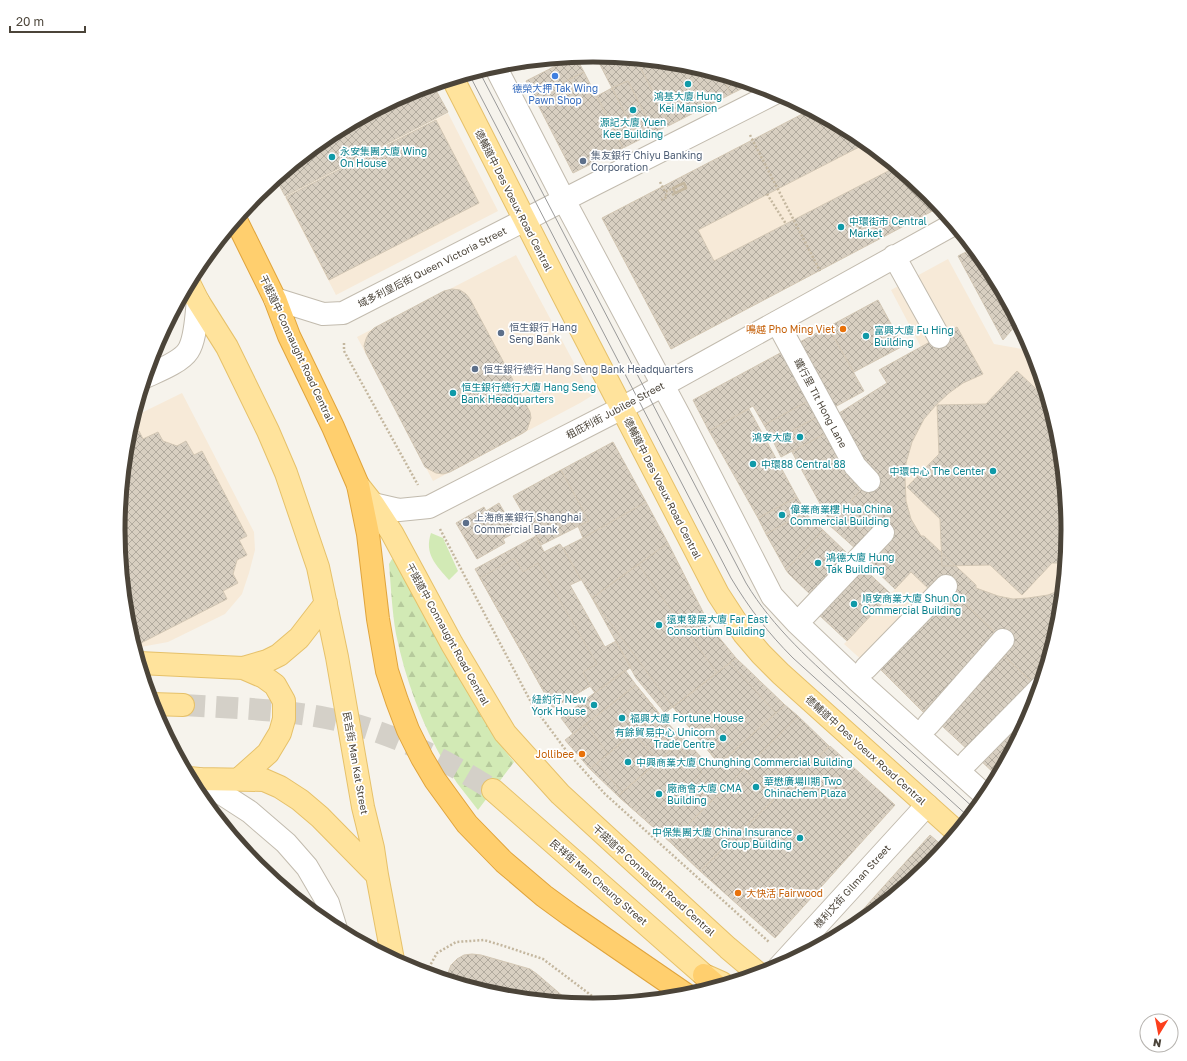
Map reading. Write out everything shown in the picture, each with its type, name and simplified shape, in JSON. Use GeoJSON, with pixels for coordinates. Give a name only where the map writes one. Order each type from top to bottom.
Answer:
{"type":"FeatureCollection","features":[{"type":"Feature","properties":{"kind":"highway","name":"干諾道中 Connaught Road Central"},"geometry":{"type":"LineString","coordinates":[[238,225],[275,299],[289,336],[333,427],[358,485]]}},
{"type":"Feature","properties":{"kind":"highway"},"geometry":{"type":"LineString","coordinates":[[358,485],[368,534],[378,619],[387,671],[408,730],[435,780],[467,824],[499,858],[570,915],[680,991]]}},
{"type":"Feature","properties":{"kind":"main road","name":"德輔道中 Des Voeux Road Central"},"geometry":{"type":"LineString","coordinates":[[455,83],[718,594],[744,634],[781,674],[954,829]]}},
{"type":"Feature","properties":{"kind":"main road","name":"民吉街 Man Kat Street"},"geometry":{"type":"LineString","coordinates":[[194,292],[227,347],[268,431],[286,473],[318,567],[326,603],[363,807],[373,848],[392,953]]}},
{"type":"Feature","properties":{"kind":"main road","name":"干諾道中 Connaught Road Central"},"geometry":{"type":"LineString","coordinates":[[358,485],[373,504],[392,533],[449,639],[505,733],[560,794],[728,948],[754,970]]}},
{"type":"Feature","properties":{"kind":"main road"},"geometry":{"type":"LineString","coordinates":[[144,663],[243,668],[267,661],[279,656],[299,638],[326,603]]}},
{"type":"Feature","properties":{"kind":"main road"},"geometry":{"type":"LineString","coordinates":[[239,779],[268,753],[280,732],[284,719],[284,701],[275,685],[264,677],[243,668]]}},
{"type":"Feature","properties":{"kind":"main road"},"geometry":{"type":"LineString","coordinates":[[159,704],[183,705]]}},
{"type":"Feature","properties":{"kind":"main road"},"geometry":{"type":"LineString","coordinates":[[196,778],[264,780],[280,787],[300,800],[320,817],[377,875]]}},
{"type":"Feature","properties":{"kind":"main road","name":"民祥街 Man Cheung Street"},"geometry":{"type":"LineString","coordinates":[[493,790],[711,981]]}},
{"type":"Feature","properties":{"kind":"street"},"geometry":{"type":"LineString","coordinates":[[498,72],[772,596],[797,623],[852,675],[982,792]]}},
{"type":"Feature","properties":{"kind":"street","name":"域多利皇后街 Queen Victoria Street"},"geometry":{"type":"LineString","coordinates":[[275,299],[322,314],[343,313],[769,96]]}},
{"type":"Feature","properties":{"kind":"street","name":"租庇利街 Jubilee Street"},"geometry":{"type":"LineString","coordinates":[[373,504],[400,510],[429,507],[622,408],[950,226]]}},
{"type":"Feature","properties":{"kind":"street"},"geometry":{"type":"LineString","coordinates":[[894,256],[939,337]]}},
{"type":"Feature","properties":{"kind":"street"},"geometry":{"type":"LineString","coordinates":[[152,374],[178,360],[188,351],[193,338],[194,292]]}},
{"type":"Feature","properties":{"kind":"street","name":"鐵行里 Tit Hong Lane"},"geometry":{"type":"LineString","coordinates":[[777,322],[855,466],[869,481]]}},
{"type":"Feature","properties":{"kind":"street"},"geometry":{"type":"LineString","coordinates":[[806,614],[882,532]]}},
{"type":"Feature","properties":{"kind":"street"},"geometry":{"type":"LineString","coordinates":[[866,668],[946,586]]}},
{"type":"Feature","properties":{"kind":"street"},"geometry":{"type":"LineString","coordinates":[[928,724],[1003,640]]}},
{"type":"Feature","properties":{"kind":"street"},"geometry":{"type":"LineString","coordinates":[[968,762],[1031,698]]}},
{"type":"Feature","properties":{"kind":"street"},"geometry":{"type":"LineString","coordinates":[[197,780],[250,812],[286,843],[307,867],[328,903],[333,920]]}},
{"type":"Feature","properties":{"kind":"street","name":"機利文街 Gilman Street"},"geometry":{"type":"LineString","coordinates":[[789,956],[927,805]]}},
{"type":"Feature","properties":{"kind":"path"},"geometry":{"type":"LineString","coordinates":[[520,70],[526,67]]}},
{"type":"Feature","properties":{"kind":"path"},"geometry":{"type":"LineString","coordinates":[[750,135],[823,276]]}},
{"type":"Feature","properties":{"kind":"path"},"geometry":{"type":"LineString","coordinates":[[660,182],[667,197],[661,200]]}},
{"type":"Feature","properties":{"kind":"path"},"geometry":{"type":"LineString","coordinates":[[665,192],[684,183],[686,188]]}},
{"type":"Feature","properties":{"kind":"path"},"geometry":{"type":"LineString","coordinates":[[673,188],[676,193],[686,188]]}},
{"type":"Feature","properties":{"kind":"path"},"geometry":{"type":"LineString","coordinates":[[672,195],[686,188]]}},
{"type":"Feature","properties":{"kind":"path"},"geometry":{"type":"LineString","coordinates":[[767,194],[786,224]]}},
{"type":"Feature","properties":{"kind":"path"},"geometry":{"type":"LineString","coordinates":[[344,343],[344,352],[420,490]]}},
{"type":"Feature","properties":{"kind":"path"},"geometry":{"type":"LineString","coordinates":[[437,522],[533,706],[568,753],[608,798],[780,960]]}},
{"type":"Feature","properties":{"kind":"path"},"geometry":{"type":"LineString","coordinates":[[428,968],[437,953],[456,942],[484,940],[543,959],[596,999]]}},
{"type":"Feature","properties":{"kind":"shaded area","name":"中環街市 Central Market"},"geometry":{"type":"Polygon","coordinates":[[[805,112],[854,141],[879,159],[902,178],[935,210],[671,349],[602,218],[805,112]]]}},
{"type":"Feature","properties":{"kind":"shaded area"},"geometry":{"type":"Polygon","coordinates":[[[448,113],[498,211],[336,295],[285,197],[448,113]]]}},
{"type":"Feature","properties":{"kind":"shaded area","name":"恒生銀行總行 Hang Seng Bank Headquarters"},"geometry":{"type":"Polygon","coordinates":[[[516,255],[587,387],[593,395],[433,481],[357,337],[516,255]]]}},
{"type":"Feature","properties":{"kind":"shaded area","name":"中環中心 The Center"},"geometry":{"type":"Polygon","coordinates":[[[948,259],[994,344],[1025,350],[1037,380],[1046,409],[1058,469],[1062,530],[1058,592],[1053,622],[1039,675],[1032,682],[1007,645],[941,580],[864,662],[844,644],[895,589],[867,562],[876,527],[850,502],[874,476],[836,415],[887,383],[879,370],[921,347],[891,290],[948,259]]]}},
{"type":"Feature","properties":{"kind":"shaded area"},"geometry":{"type":"Polygon","coordinates":[[[182,393],[254,532],[255,550],[242,594],[225,614],[168,642],[140,647],[129,592],[125,530],[129,469],[140,414],[182,393]]]}},
{"type":"Feature","properties":{"kind":"green space"},"geometry":{"type":"Polygon","coordinates":[[[431,533],[443,538],[458,571],[449,580],[432,559],[429,547],[431,533]]]}},
{"type":"Feature","properties":{"kind":"green space"},"geometry":{"type":"Polygon","coordinates":[[[398,558],[402,562],[480,714],[514,762],[478,810],[446,766],[427,730],[412,693],[396,634],[393,608],[389,564],[392,559],[398,558]]]}},
{"type":"Feature","properties":{"kind":"building","name":"德榮大押 Tak Wing Pawn Shop"},"geometry":{"type":"Polygon","coordinates":[[[579,62],[584,72],[534,97],[526,81],[561,63],[579,62]]]}},
{"type":"Feature","properties":{"kind":"building"},"geometry":{"type":"Polygon","coordinates":[[[599,62],[639,64],[670,125],[654,132],[628,81],[612,88],[599,62]]]}},
{"type":"Feature","properties":{"kind":"building","name":"鴻基大廈 Hung Kei Mansion"},"geometry":{"type":"Polygon","coordinates":[[[639,64],[685,71],[724,81],[731,94],[670,125],[639,64]]]}},
{"type":"Feature","properties":{"kind":"building"},"geometry":{"type":"Polygon","coordinates":[[[584,72],[623,148],[573,173],[534,97],[584,72]]]}},
{"type":"Feature","properties":{"kind":"building","name":"源記大廈 Yuen Kee Building"},"geometry":{"type":"Polygon","coordinates":[[[628,81],[654,132],[639,140],[612,88],[628,81]]]}},
{"type":"Feature","properties":{"kind":"building"},"geometry":{"type":"Polygon","coordinates":[[[724,81],[745,87],[731,94],[724,81]]]}},
{"type":"Feature","properties":{"kind":"building"},"geometry":{"type":"Polygon","coordinates":[[[612,88],[639,140],[623,148],[597,96],[612,88]]]}},
{"type":"Feature","properties":{"kind":"building","name":"永安集團大廈 Wing On House"},"geometry":{"type":"Polygon","coordinates":[[[436,90],[448,112],[285,196],[279,184],[308,159],[333,141],[386,110],[436,90]]]}},
{"type":"Feature","properties":{"kind":"building","name":"中環街市 Central Market"},"geometry":{"type":"Polygon","coordinates":[[[805,112],[861,146],[698,230],[714,261],[891,169],[935,210],[671,349],[602,218],[805,112]]]}},
{"type":"Feature","properties":{"kind":"building"},"geometry":{"type":"Polygon","coordinates":[[[436,120],[479,203],[329,280],[286,197],[436,120]]]}},
{"type":"Feature","properties":{"kind":"building"},"geometry":{"type":"Polygon","coordinates":[[[969,251],[983,270],[1014,323],[1015,326],[1003,340],[958,256],[969,251]]]}},
{"type":"Feature","properties":{"kind":"building","name":"恒生銀行總行 Hang Seng Bank Headquarters"},"geometry":{"type":"Polygon","coordinates":[[[452,289],[460,290],[470,299],[530,412],[531,418],[527,430],[523,433],[450,472],[443,474],[436,473],[425,467],[366,353],[364,346],[369,333],[374,328],[444,291],[452,289]]]}},
{"type":"Feature","properties":{"kind":"building","name":"富興大廈 Fu Hing Building"},"geometry":{"type":"Polygon","coordinates":[[[878,300],[903,346],[854,372],[828,327],[878,300]]]}},
{"type":"Feature","properties":{"kind":"building"},"geometry":{"type":"Polygon","coordinates":[[[828,327],[864,391],[833,408],[798,343],[828,327]]]}},
{"type":"Feature","properties":{"kind":"building"},"geometry":{"type":"Polygon","coordinates":[[[957,327],[983,374],[963,383],[949,393],[924,419],[912,442],[906,463],[906,501],[911,519],[921,536],[924,536],[976,585],[976,588],[998,596],[1013,599],[1048,595],[1058,591],[1046,652],[1039,675],[1032,682],[1001,653],[1008,645],[941,580],[931,591],[911,572],[895,589],[867,562],[876,527],[850,502],[869,481],[861,462],[836,415],[887,383],[879,370],[957,327]]]}},
{"type":"Feature","properties":{"kind":"building"},"geometry":{"type":"Polygon","coordinates":[[[784,351],[810,400],[764,425],[753,406],[709,431],[693,400],[784,351]]]}},
{"type":"Feature","properties":{"kind":"building","name":"中環中心 The Center"},"geometry":{"type":"Polygon","coordinates":[[[1017,371],[1041,394],[1053,439],[1061,500],[1061,563],[1052,563],[1022,595],[990,565],[942,566],[940,519],[907,487],[939,454],[937,405],[986,404],[1017,371]]]}},
{"type":"Feature","properties":{"kind":"building"},"geometry":{"type":"Polygon","coordinates":[[[810,400],[819,416],[773,441],[764,425],[810,400]]]}},
{"type":"Feature","properties":{"kind":"building","name":"中環88 Central 88"},"geometry":{"type":"Polygon","coordinates":[[[749,409],[797,497],[758,518],[709,431],[749,409]]]}},
{"type":"Feature","properties":{"kind":"building","name":"鴻安大廈"},"geometry":{"type":"Polygon","coordinates":[[[819,416],[828,432],[781,457],[773,441],[819,416]]]}},
{"type":"Feature","properties":{"kind":"building"},"geometry":{"type":"Polygon","coordinates":[[[139,431],[143,439],[158,432],[163,441],[177,446],[186,441],[194,455],[202,451],[247,536],[239,540],[247,555],[237,560],[233,574],[238,583],[223,591],[227,599],[141,643],[137,637],[129,592],[125,530],[129,469],[135,433],[139,431]]]}},
{"type":"Feature","properties":{"kind":"building"},"geometry":{"type":"Polygon","coordinates":[[[828,432],[860,491],[830,522],[792,452],[828,432]]]}},
{"type":"Feature","properties":{"kind":"building"},"geometry":{"type":"Polygon","coordinates":[[[613,442],[646,502],[583,538],[578,526],[589,521],[561,470],[613,442]]]}},
{"type":"Feature","properties":{"kind":"building"},"geometry":{"type":"Polygon","coordinates":[[[561,470],[589,521],[541,545],[513,496],[561,470]]]}},
{"type":"Feature","properties":{"kind":"building","name":"偉業商業樓 Hua China Commercial Building"},"geometry":{"type":"Polygon","coordinates":[[[797,497],[806,512],[766,534],[758,518],[797,497]]]}},
{"type":"Feature","properties":{"kind":"building"},"geometry":{"type":"Polygon","coordinates":[[[646,502],[668,543],[592,598],[563,548],[646,502]]]}},
{"type":"Feature","properties":{"kind":"building"},"geometry":{"type":"Polygon","coordinates":[[[850,502],[876,527],[856,549],[828,524],[850,502]]]}},
{"type":"Feature","properties":{"kind":"building"},"geometry":{"type":"Polygon","coordinates":[[[499,503],[516,532],[503,539],[505,543],[477,559],[456,523],[484,507],[486,511],[499,503]]]}},
{"type":"Feature","properties":{"kind":"building"},"geometry":{"type":"Polygon","coordinates":[[[806,512],[809,517],[823,530],[786,570],[766,534],[806,512]]]}},
{"type":"Feature","properties":{"kind":"building","name":"鴻德大廈 Hung Tak Building"},"geometry":{"type":"Polygon","coordinates":[[[823,530],[850,556],[812,596],[786,570],[823,530]]]}},
{"type":"Feature","properties":{"kind":"building"},"geometry":{"type":"Polygon","coordinates":[[[536,536],[544,552],[560,544],[563,548],[581,580],[570,585],[605,647],[616,641],[631,667],[595,693],[590,686],[553,708],[475,569],[536,536]]]}},
{"type":"Feature","properties":{"kind":"building","name":"遠東發展大廈 Far East Consortium Building"},"geometry":{"type":"Polygon","coordinates":[[[668,543],[712,629],[736,658],[665,713],[636,678],[592,598],[668,543]]]}},
{"type":"Feature","properties":{"kind":"building"},"geometry":{"type":"Polygon","coordinates":[[[515,558],[523,572],[538,563],[597,664],[583,672],[590,686],[553,708],[480,578],[515,558]]]}},
{"type":"Feature","properties":{"kind":"building","name":"遠東發展大廈 Far East Consortium Building"},"geometry":{"type":"Polygon","coordinates":[[[638,564],[717,673],[673,707],[592,598],[638,564]]]}},
{"type":"Feature","properties":{"kind":"building","name":"順安商業大廈 Shun On Commercial Building"},"geometry":{"type":"Polygon","coordinates":[[[862,567],[891,594],[847,641],[818,614],[862,567]]]}},
{"type":"Feature","properties":{"kind":"building"},"geometry":{"type":"Polygon","coordinates":[[[952,591],[998,636],[923,712],[878,667],[952,591]]]}},
{"type":"Feature","properties":{"kind":"building"},"geometry":{"type":"Polygon","coordinates":[[[1001,653],[1032,682],[968,750],[940,724],[1001,653]]]}},
{"type":"Feature","properties":{"kind":"building","name":"有餘貿易中心 Unicorn Trade Centre"},"geometry":{"type":"Polygon","coordinates":[[[736,658],[785,705],[719,764],[673,707],[736,658]]]}},
{"type":"Feature","properties":{"kind":"building","name":"有餘貿易中心 Unicorn Trade Centre"},"geometry":{"type":"Polygon","coordinates":[[[730,663],[776,713],[719,764],[673,707],[730,663]]]}},
{"type":"Feature","properties":{"kind":"building","name":"紐約行 New York House"},"geometry":{"type":"Polygon","coordinates":[[[625,670],[636,685],[573,734],[561,718],[625,670]]]}},
{"type":"Feature","properties":{"kind":"building","name":"福興大廈 Fortune House"},"geometry":{"type":"Polygon","coordinates":[[[636,685],[658,712],[608,754],[586,724],[636,685]]]}},
{"type":"Feature","properties":{"kind":"building","name":"福興大廈 Fortune House"},"geometry":{"type":"Polygon","coordinates":[[[636,685],[658,712],[590,769],[565,740],[636,685]]]}},
{"type":"Feature","properties":{"kind":"building"},"geometry":{"type":"Polygon","coordinates":[[[785,705],[798,716],[670,842],[618,796],[684,738],[699,755],[715,768],[785,705]]]}},
{"type":"Feature","properties":{"kind":"building"},"geometry":{"type":"Polygon","coordinates":[[[658,712],[683,740],[618,796],[590,769],[658,712]]]}},
{"type":"Feature","properties":{"kind":"building"},"geometry":{"type":"Polygon","coordinates":[[[1024,714],[1014,738],[994,773],[979,759],[1024,714]]]}},
{"type":"Feature","properties":{"kind":"building","name":"華懋廣場II期 Two Chinachem Plaza"},"geometry":{"type":"Polygon","coordinates":[[[798,716],[829,746],[700,871],[670,842],[798,716]]]}},
{"type":"Feature","properties":{"kind":"building","name":"中興商業大廈 Chunghing Commercial Building"},"geometry":{"type":"Polygon","coordinates":[[[633,733],[659,761],[622,792],[597,763],[633,733]]]}},
{"type":"Feature","properties":{"kind":"building","name":"廠商會大廈 CMA Building"},"geometry":{"type":"Polygon","coordinates":[[[677,745],[702,772],[689,785],[707,806],[670,842],[618,796],[677,745]]]}},
{"type":"Feature","properties":{"kind":"building","name":"中保集團大廈 China Insurance Group Building"},"geometry":{"type":"Polygon","coordinates":[[[830,746],[895,805],[775,938],[700,871],[830,746]]]}},
{"type":"Feature","properties":{"kind":"building","name":"華懋廣場II期 Two Chinachem Plaza"},"geometry":{"type":"Polygon","coordinates":[[[744,769],[774,799],[700,871],[670,842],[744,769]]]}},
{"type":"Feature","properties":{"kind":"building"},"geometry":{"type":"Polygon","coordinates":[[[930,835],[941,845],[925,862],[880,901],[875,896],[930,835]]]}},
{"type":"Feature","properties":{"kind":"building"},"geometry":{"type":"Polygon","coordinates":[[[875,896],[880,901],[879,902],[853,920],[875,896]]]}},
{"type":"Feature","properties":{"kind":"building"},"geometry":{"type":"Polygon","coordinates":[[[464,955],[481,955],[530,969],[565,998],[502,990],[448,976],[451,965],[464,955]]]}},
{"type":"Feature","properties":{"kind":"tunnel"},"geometry":{"type":"LineString","coordinates":[[183,705],[255,709],[308,715],[370,729],[433,756],[493,790]]}},
{"type":"Feature","properties":{"kind":"tram line"},"geometry":{"type":"LineString","coordinates":[[481,76],[746,583],[768,615],[808,658],[972,806]]}},
{"type":"Feature","properties":{"kind":"tram line"},"geometry":{"type":"LineString","coordinates":[[471,78],[731,578],[745,600],[767,630],[793,658],[966,814]]}},
{"type":"Feature","properties":{"kind":"place","name":"德榮大押 Tak Wing Pawn Shop"},"geometry":{"type":"Point","coordinates":[555,76]}},
{"type":"Feature","properties":{"kind":"place","name":"鴻基大廈 Hung Kei Mansion"},"geometry":{"type":"Point","coordinates":[688,84]}},
{"type":"Feature","properties":{"kind":"place","name":"源記大廈 Yuen Kee Building"},"geometry":{"type":"Point","coordinates":[633,110]}},
{"type":"Feature","properties":{"kind":"place","name":"永安集團大廈 Wing On House"},"geometry":{"type":"Point","coordinates":[332,157]}},
{"type":"Feature","properties":{"kind":"place","name":"集友銀行 Chiyu Banking Corporation"},"geometry":{"type":"Point","coordinates":[583,161]}},
{"type":"Feature","properties":{"kind":"place","name":"中環街市 Central Market"},"geometry":{"type":"Point","coordinates":[841,227]}},
{"type":"Feature","properties":{"kind":"place","name":"鳴越 Pho Ming Viet"},"geometry":{"type":"Point","coordinates":[843,329]}},
{"type":"Feature","properties":{"kind":"place","name":"恒生銀行 Hang Seng Bank"},"geometry":{"type":"Point","coordinates":[501,333]}},
{"type":"Feature","properties":{"kind":"place","name":"富興大廈 Fu Hing Building"},"geometry":{"type":"Point","coordinates":[866,336]}},
{"type":"Feature","properties":{"kind":"place","name":"恒生銀行總行 Hang Seng Bank Headquarters"},"geometry":{"type":"Point","coordinates":[475,369]}},
{"type":"Feature","properties":{"kind":"place","name":"恒生銀行總行大廈 Hang Seng Bank Headquarters"},"geometry":{"type":"Point","coordinates":[453,393]}},
{"type":"Feature","properties":{"kind":"place","name":"鴻安大廈"},"geometry":{"type":"Point","coordinates":[800,437]}},
{"type":"Feature","properties":{"kind":"place","name":"中環88 Central 88"},"geometry":{"type":"Point","coordinates":[753,464]}},
{"type":"Feature","properties":{"kind":"place","name":"中環中心 The Center"},"geometry":{"type":"Point","coordinates":[993,471]}},
{"type":"Feature","properties":{"kind":"place","name":"偉業商業樓 Hua China Commercial Building"},"geometry":{"type":"Point","coordinates":[782,515]}},
{"type":"Feature","properties":{"kind":"place","name":"上海商業銀行 Shanghai Commercial Bank"},"geometry":{"type":"Point","coordinates":[466,523]}},
{"type":"Feature","properties":{"kind":"place","name":"鴻德大廈 Hung Tak Building"},"geometry":{"type":"Point","coordinates":[818,563]}},
{"type":"Feature","properties":{"kind":"place","name":"順安商業大廈 Shun On Commercial Building"},"geometry":{"type":"Point","coordinates":[854,604]}},
{"type":"Feature","properties":{"kind":"place","name":"遠東發展大廈 Far East Consortium Building"},"geometry":{"type":"Point","coordinates":[659,625]}},
{"type":"Feature","properties":{"kind":"place","name":"紐約行 New York House"},"geometry":{"type":"Point","coordinates":[594,705]}},
{"type":"Feature","properties":{"kind":"place","name":"福興大廈 Fortune House"},"geometry":{"type":"Point","coordinates":[622,718]}},
{"type":"Feature","properties":{"kind":"place","name":"有餘貿易中心 Unicorn Trade Centre"},"geometry":{"type":"Point","coordinates":[723,738]}},
{"type":"Feature","properties":{"kind":"place","name":"Jollibee"},"geometry":{"type":"Point","coordinates":[582,754]}},
{"type":"Feature","properties":{"kind":"place","name":"中興商業大廈 Chunghing Commercial Building"},"geometry":{"type":"Point","coordinates":[628,762]}},
{"type":"Feature","properties":{"kind":"place","name":"華懋廣場II期 Two Chinachem Plaza"},"geometry":{"type":"Point","coordinates":[756,787]}},
{"type":"Feature","properties":{"kind":"place","name":"廠商會大廈 CMA Building"},"geometry":{"type":"Point","coordinates":[659,794]}},
{"type":"Feature","properties":{"kind":"place","name":"中保集團大廈 China Insurance Group Building"},"geometry":{"type":"Point","coordinates":[800,838]}},
{"type":"Feature","properties":{"kind":"place","name":"大快活 Fairwood"},"geometry":{"type":"Point","coordinates":[738,893]}}]}
